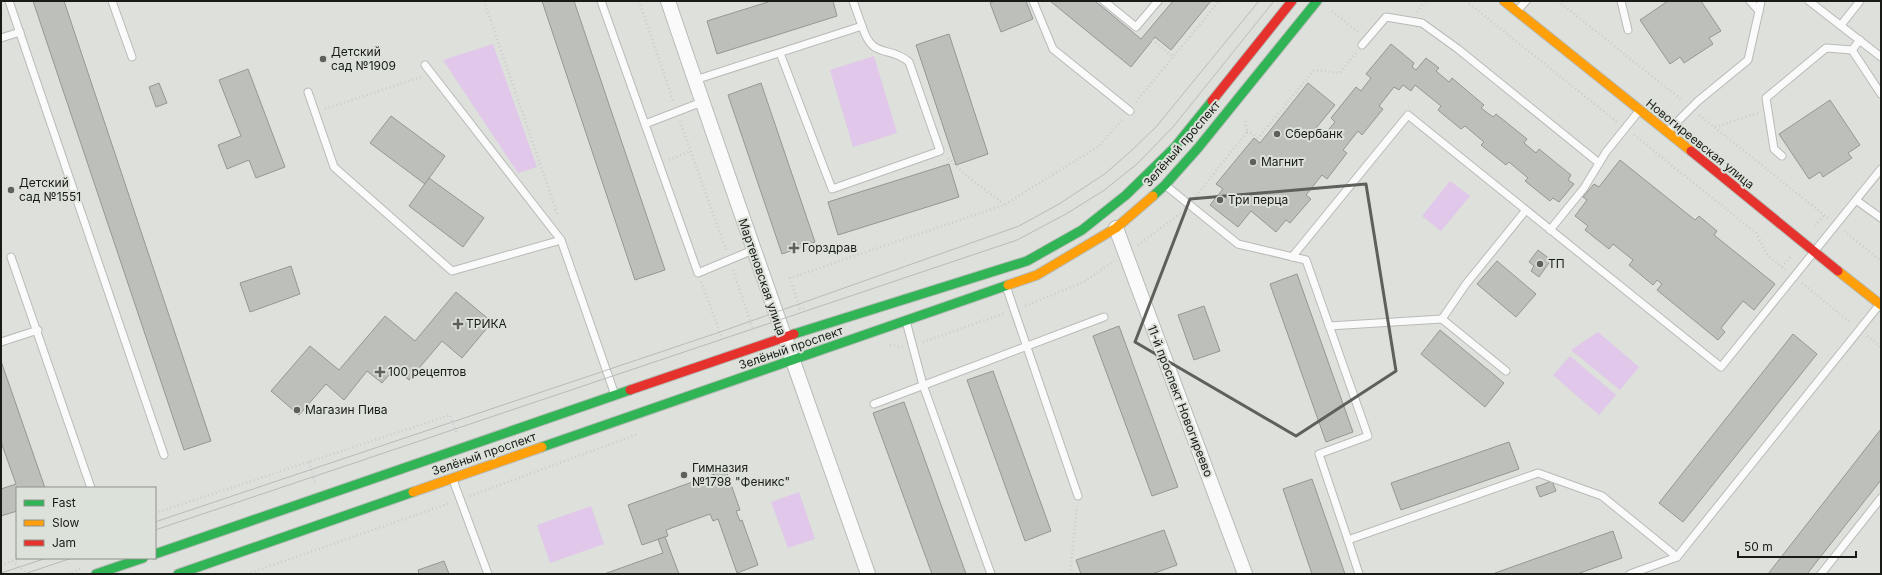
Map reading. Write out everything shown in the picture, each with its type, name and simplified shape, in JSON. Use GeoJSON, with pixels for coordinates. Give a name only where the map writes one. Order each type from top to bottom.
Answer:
{"type":"FeatureCollection","features":[{"type":"Feature","properties":{"kind":"main road","name":"Зелёный проспект"},"geometry":{"type":"LineString","coordinates":[[156,554],[783,337],[1027,261],[1082,230],[1126,195],[1174,148],[1292,1]]}},
{"type":"Feature","properties":{"kind":"main road","name":"Зелёный проспект"},"geometry":{"type":"LineString","coordinates":[[178,574],[1037,275],[1116,228],[1165,185],[1198,148],[1317,1]]}},
{"type":"Feature","properties":{"kind":"main road","name":"Новогиреевская улица"},"geometry":{"type":"LineString","coordinates":[[1504,1],[1880,305]]}},
{"type":"Feature","properties":{"kind":"main road"},"geometry":{"type":"LineString","coordinates":[[96,574],[116,562],[136,559]]}},
{"type":"Feature","properties":{"kind":"street","name":"Мартеновская улица"},"geometry":{"type":"LineString","coordinates":[[668,1],[783,337],[793,360],[868,574]]}},
{"type":"Feature","properties":{"kind":"street","name":"11-й проспект Новогиреево"},"geometry":{"type":"LineString","coordinates":[[1116,228],[1245,574]]}},
{"type":"Feature","properties":{"kind":"lane"},"geometry":{"type":"LineString","coordinates":[[9,1],[164,455]]}},
{"type":"Feature","properties":{"kind":"lane"},"geometry":{"type":"LineString","coordinates":[[112,1],[132,56]]}},
{"type":"Feature","properties":{"kind":"lane"},"geometry":{"type":"LineString","coordinates":[[601,1],[698,273],[753,250]]}},
{"type":"Feature","properties":{"kind":"lane"},"geometry":{"type":"LineString","coordinates":[[780,52],[832,188],[940,151],[909,62],[903,56],[879,50],[870,44],[853,1]]}},
{"type":"Feature","properties":{"kind":"lane"},"geometry":{"type":"LineString","coordinates":[[1033,1],[1053,49],[1130,111]]}},
{"type":"Feature","properties":{"kind":"lane"},"geometry":{"type":"LineString","coordinates":[[1104,1],[1136,27],[1158,1]]}},
{"type":"Feature","properties":{"kind":"lane"},"geometry":{"type":"LineString","coordinates":[[1517,11],[1526,1]]}},
{"type":"Feature","properties":{"kind":"lane"},"geometry":{"type":"LineString","coordinates":[[1621,1],[1628,30]]}},
{"type":"Feature","properties":{"kind":"lane"},"geometry":{"type":"LineString","coordinates":[[1750,1],[1759,11]]}},
{"type":"Feature","properties":{"kind":"lane"},"geometry":{"type":"LineString","coordinates":[[1667,132],[1691,108],[1748,60],[1761,1]]}},
{"type":"Feature","properties":{"kind":"lane"},"geometry":{"type":"LineString","coordinates":[[1809,1],[1881,57]]}},
{"type":"Feature","properties":{"kind":"lane"},"geometry":{"type":"LineString","coordinates":[[1841,25],[1860,1]]}},
{"type":"Feature","properties":{"kind":"lane"},"geometry":{"type":"LineString","coordinates":[[1362,45],[1386,17],[1422,23],[1458,49],[1600,163]]}},
{"type":"Feature","properties":{"kind":"lane"},"geometry":{"type":"LineString","coordinates":[[695,80],[862,26]]}},
{"type":"Feature","properties":{"kind":"lane"},"geometry":{"type":"LineString","coordinates":[[1,38],[20,32]]}},
{"type":"Feature","properties":{"kind":"lane"},"geometry":{"type":"LineString","coordinates":[[1852,50],[1860,40]]}},
{"type":"Feature","properties":{"kind":"lane"},"geometry":{"type":"LineString","coordinates":[[1782,156],[1774,149],[1766,98],[1826,48],[1852,50]]}},
{"type":"Feature","properties":{"kind":"lane"},"geometry":{"type":"LineString","coordinates":[[1852,50],[1881,94]]}},
{"type":"Feature","properties":{"kind":"lane"},"geometry":{"type":"LineString","coordinates":[[425,65],[561,240],[615,394]]}},
{"type":"Feature","properties":{"kind":"lane"},"geometry":{"type":"LineString","coordinates":[[308,92],[334,167],[452,271],[561,240]]}},
{"type":"Feature","properties":{"kind":"lane"},"geometry":{"type":"LineString","coordinates":[[645,124],[702,102]]}},
{"type":"Feature","properties":{"kind":"lane"},"geometry":{"type":"LineString","coordinates":[[1550,230],[1584,188],[1600,163],[1640,111]]}},
{"type":"Feature","properties":{"kind":"lane"},"geometry":{"type":"LineString","coordinates":[[1292,257],[1408,115],[1721,366],[1795,277],[1881,169]]}},
{"type":"Feature","properties":{"kind":"lane"},"geometry":{"type":"LineString","coordinates":[[1165,185],[1238,244],[1306,260],[1368,436],[1319,454],[1359,574]]}},
{"type":"Feature","properties":{"kind":"lane"},"geometry":{"type":"LineString","coordinates":[[1856,200],[1881,218]]}},
{"type":"Feature","properties":{"kind":"lane"},"geometry":{"type":"LineString","coordinates":[[1442,319],[1466,284],[1526,210]]}},
{"type":"Feature","properties":{"kind":"lane"},"geometry":{"type":"LineString","coordinates":[[11,257],[38,330],[91,487]]}},
{"type":"Feature","properties":{"kind":"lane"},"geometry":{"type":"LineString","coordinates":[[1006,286],[1078,496]]}},
{"type":"Feature","properties":{"kind":"lane"},"geometry":{"type":"LineString","coordinates":[[1630,574],[1677,556],[1859,329],[1880,305]]}},
{"type":"Feature","properties":{"kind":"lane"},"geometry":{"type":"LineString","coordinates":[[874,404],[1104,317]]}},
{"type":"Feature","properties":{"kind":"lane"},"geometry":{"type":"LineString","coordinates":[[1329,326],[1442,319],[1506,371]]}},
{"type":"Feature","properties":{"kind":"lane"},"geometry":{"type":"LineString","coordinates":[[906,321],[923,385],[991,574]]}},
{"type":"Feature","properties":{"kind":"lane"},"geometry":{"type":"LineString","coordinates":[[1,342],[38,330]]}},
{"type":"Feature","properties":{"kind":"lane"},"geometry":{"type":"LineString","coordinates":[[1348,540],[1538,472],[1602,496],[1677,556]]}},
{"type":"Feature","properties":{"kind":"lane"},"geometry":{"type":"LineString","coordinates":[[452,478],[488,574]]}},
{"type":"Feature","properties":{"kind":"lane"},"geometry":{"type":"LineString","coordinates":[[1821,574],[1881,498]]}},
{"type":"Feature","properties":{"kind":"path"},"geometry":{"type":"LineString","coordinates":[[484,1],[565,238],[561,240]]}},
{"type":"Feature","properties":{"kind":"path"},"geometry":{"type":"LineString","coordinates":[[639,1],[753,325],[755,336]]}},
{"type":"Feature","properties":{"kind":"path"},"geometry":{"type":"LineString","coordinates":[[804,308],[800,309],[790,278],[1004,205],[1099,146],[1130,111],[1219,1]]}},
{"type":"Feature","properties":{"kind":"path"},"geometry":{"type":"LineString","coordinates":[[1417,13],[1425,1]]}},
{"type":"Feature","properties":{"kind":"path"},"geometry":{"type":"LineString","coordinates":[[1466,1],[1756,233],[1768,256],[1881,347]]}},
{"type":"Feature","properties":{"kind":"path"},"geometry":{"type":"LineString","coordinates":[[1558,1],[1881,261]]}},
{"type":"Feature","properties":{"kind":"path"},"geometry":{"type":"LineString","coordinates":[[1330,9],[1348,24]]}},
{"type":"Feature","properties":{"kind":"path"},"geometry":{"type":"LineString","coordinates":[[1152,40],[1173,57]]}},
{"type":"Feature","properties":{"kind":"path"},"geometry":{"type":"LineString","coordinates":[[1247,132],[1250,132],[1258,138],[1314,70],[1340,73],[1362,45]]}},
{"type":"Feature","properties":{"kind":"path"},"geometry":{"type":"LineString","coordinates":[[315,112],[431,73]]}},
{"type":"Feature","properties":{"kind":"path"},"geometry":{"type":"LineString","coordinates":[[1714,127],[1768,109]]}},
{"type":"Feature","properties":{"kind":"path"},"geometry":{"type":"LineString","coordinates":[[659,164],[691,151]]}},
{"type":"Feature","properties":{"kind":"path"},"geometry":{"type":"LineString","coordinates":[[948,159],[969,178],[1004,205]]}},
{"type":"Feature","properties":{"kind":"path"},"geometry":{"type":"LineString","coordinates":[[1815,226],[1824,215]]}},
{"type":"Feature","properties":{"kind":"path"},"geometry":{"type":"LineString","coordinates":[[1782,267],[1791,256]]}},
{"type":"Feature","properties":{"kind":"path"},"geometry":{"type":"LineString","coordinates":[[698,273],[729,356]]}},
{"type":"Feature","properties":{"kind":"path"},"geometry":{"type":"LineString","coordinates":[[156,513],[450,415],[457,436]]}},
{"type":"Feature","properties":{"kind":"path"},"geometry":{"type":"LineString","coordinates":[[247,574],[461,499],[639,434]]}},
{"type":"Feature","properties":{"kind":"path"},"geometry":{"type":"LineString","coordinates":[[1070,574],[1078,496]]}},
{"type":"Feature","properties":{"kind":"path"},"geometry":{"type":"LineString","coordinates":[[1,565],[18,559]]}},
{"type":"Feature","properties":{"kind":"path"},"geometry":{"type":"LineString","coordinates":[[11,561],[27,574]]}},
{"type":"Feature","properties":{"kind":"highlighted area"},"geometry":{"type":"Polygon","coordinates":[[[1366,184],[1396,371],[1296,436],[1135,342],[1190,199],[1366,184]]]}},
{"type":"Feature","properties":{"kind":"shaded area"},"geometry":{"type":"Polygon","coordinates":[[[493,44],[537,167],[518,173],[443,60],[493,44]]]}},
{"type":"Feature","properties":{"kind":"shaded area"},"geometry":{"type":"Polygon","coordinates":[[[874,56],[897,133],[853,147],[830,70],[874,56]]]}},
{"type":"Feature","properties":{"kind":"shaded area"},"geometry":{"type":"Polygon","coordinates":[[[1450,181],[1470,196],[1441,231],[1422,216],[1450,181]]]}},
{"type":"Feature","properties":{"kind":"shaded area"},"geometry":{"type":"Polygon","coordinates":[[[1598,332],[1639,367],[1620,390],[1571,350],[1598,332]]]}},
{"type":"Feature","properties":{"kind":"shaded area"},"geometry":{"type":"Polygon","coordinates":[[[1570,356],[1616,395],[1599,415],[1553,375],[1570,356]]]}},
{"type":"Feature","properties":{"kind":"shaded area"},"geometry":{"type":"Polygon","coordinates":[[[799,492],[815,539],[788,548],[771,502],[799,492]]]}},
{"type":"Feature","properties":{"kind":"shaded area"},"geometry":{"type":"Polygon","coordinates":[[[591,506],[604,544],[550,563],[537,525],[591,506]]]}},
{"type":"Feature","properties":{"kind":"building"},"geometry":{"type":"Polygon","coordinates":[[[33,1],[64,1],[211,441],[184,450],[33,1]]]}},
{"type":"Feature","properties":{"kind":"building"},"geometry":{"type":"Polygon","coordinates":[[[542,1],[574,1],[665,270],[635,280],[542,1]]]}},
{"type":"Feature","properties":{"kind":"building"},"geometry":{"type":"Polygon","coordinates":[[[771,1],[833,1],[837,16],[717,54],[707,21],[771,1]]]}},
{"type":"Feature","properties":{"kind":"building"},"geometry":{"type":"Polygon","coordinates":[[[995,1],[1026,1],[1033,19],[1001,32],[990,3],[995,1]]]}},
{"type":"Feature","properties":{"kind":"building"},"geometry":{"type":"Polygon","coordinates":[[[1050,1],[1095,1],[1141,39],[1173,1],[1211,1],[1171,50],[1155,37],[1131,67],[1050,1]]]}},
{"type":"Feature","properties":{"kind":"building"},"geometry":{"type":"Polygon","coordinates":[[[1668,1],[1701,1],[1721,31],[1709,38],[1713,44],[1684,63],[1680,57],[1670,64],[1640,20],[1668,1]]]}},
{"type":"Feature","properties":{"kind":"building"},"geometry":{"type":"Polygon","coordinates":[[[949,34],[988,154],[956,165],[916,45],[949,34]]]}},
{"type":"Feature","properties":{"kind":"building"},"geometry":{"type":"Polygon","coordinates":[[[1391,44],[1414,63],[1412,67],[1416,70],[1426,58],[1439,68],[1436,71],[1449,82],[1452,78],[1484,105],[1481,108],[1493,117],[1496,114],[1527,139],[1524,143],[1536,153],[1539,149],[1571,175],[1568,180],[1574,184],[1559,202],[1553,198],[1550,201],[1525,181],[1528,178],[1509,162],[1506,165],[1481,145],[1484,142],[1465,126],[1461,129],[1438,110],[1441,106],[1415,85],[1411,91],[1403,85],[1399,90],[1394,87],[1379,106],[1383,109],[1362,135],[1358,131],[1343,150],[1347,153],[1327,179],[1322,175],[1306,195],[1311,199],[1290,223],[1286,220],[1276,232],[1251,211],[1238,227],[1210,205],[1223,189],[1216,184],[1254,138],[1260,143],[1308,83],[1335,105],[1316,128],[1324,135],[1335,122],[1331,118],[1356,87],[1361,91],[1371,78],[1366,74],[1391,44]]]}},
{"type":"Feature","properties":{"kind":"building"},"geometry":{"type":"Polygon","coordinates":[[[248,69],[285,167],[256,178],[249,160],[227,169],[218,145],[241,136],[219,80],[248,69]]]}},
{"type":"Feature","properties":{"kind":"building"},"geometry":{"type":"Polygon","coordinates":[[[159,83],[167,103],[156,107],[149,87],[159,83]]]}},
{"type":"Feature","properties":{"kind":"building"},"geometry":{"type":"Polygon","coordinates":[[[761,83],[815,242],[782,254],[728,95],[761,83]]]}},
{"type":"Feature","properties":{"kind":"building"},"geometry":{"type":"Polygon","coordinates":[[[1830,100],[1860,145],[1848,153],[1852,158],[1823,177],[1820,172],[1809,179],[1779,134],[1830,100]]]}},
{"type":"Feature","properties":{"kind":"building"},"geometry":{"type":"Polygon","coordinates":[[[391,116],[445,156],[425,184],[370,143],[391,116]]]}},
{"type":"Feature","properties":{"kind":"building"},"geometry":{"type":"Polygon","coordinates":[[[1620,160],[1695,220],[1699,216],[1717,231],[1714,235],[1775,284],[1754,310],[1743,301],[1721,328],[1725,332],[1718,340],[1657,290],[1662,284],[1657,280],[1653,285],[1629,265],[1633,260],[1613,244],[1609,249],[1585,230],[1588,226],[1575,216],[1587,200],[1583,197],[1594,184],[1599,187],[1620,160]]]}},
{"type":"Feature","properties":{"kind":"building"},"geometry":{"type":"Polygon","coordinates":[[[949,164],[959,197],[838,235],[828,202],[949,164]]]}},
{"type":"Feature","properties":{"kind":"building"},"geometry":{"type":"Polygon","coordinates":[[[429,178],[484,218],[463,247],[409,206],[429,178]]]}},
{"type":"Feature","properties":{"kind":"building","name":"ТП"},"geometry":{"type":"Polygon","coordinates":[[[1538,250],[1551,260],[1539,277],[1531,271],[1534,266],[1529,262],[1538,250]]]}},
{"type":"Feature","properties":{"kind":"building"},"geometry":{"type":"Polygon","coordinates":[[[1497,261],[1536,294],[1516,317],[1477,284],[1497,261]]]}},
{"type":"Feature","properties":{"kind":"building"},"geometry":{"type":"Polygon","coordinates":[[[291,266],[300,294],[250,312],[240,283],[291,266]]]}},
{"type":"Feature","properties":{"kind":"building"},"geometry":{"type":"Polygon","coordinates":[[[1297,274],[1353,432],[1326,442],[1270,284],[1297,274]]]}},
{"type":"Feature","properties":{"kind":"building"},"geometry":{"type":"Polygon","coordinates":[[[456,292],[492,322],[462,358],[442,341],[409,380],[395,368],[382,383],[367,371],[344,400],[326,384],[299,415],[271,391],[310,346],[339,370],[385,316],[415,341],[456,292]]]}},
{"type":"Feature","properties":{"kind":"building"},"geometry":{"type":"Polygon","coordinates":[[[1204,306],[1220,351],[1194,360],[1178,315],[1204,306]]]}},
{"type":"Feature","properties":{"kind":"building"},"geometry":{"type":"Polygon","coordinates":[[[1119,326],[1178,487],[1152,496],[1093,336],[1119,326]]]}},
{"type":"Feature","properties":{"kind":"building"},"geometry":{"type":"Polygon","coordinates":[[[1440,330],[1504,383],[1485,407],[1421,354],[1440,330]]]}},
{"type":"Feature","properties":{"kind":"building"},"geometry":{"type":"Polygon","coordinates":[[[1793,334],[1817,354],[1683,522],[1659,503],[1793,334]]]}},
{"type":"Feature","properties":{"kind":"building"},"geometry":{"type":"Polygon","coordinates":[[[1,361],[45,487],[16,487],[16,511],[1,516],[1,489],[16,484],[1,442],[1,361]]]}},
{"type":"Feature","properties":{"kind":"building"},"geometry":{"type":"Polygon","coordinates":[[[993,371],[1051,531],[1025,541],[967,380],[993,371]]]}},
{"type":"Feature","properties":{"kind":"building"},"geometry":{"type":"Polygon","coordinates":[[[904,402],[966,574],[932,574],[873,413],[904,402]]]}},
{"type":"Feature","properties":{"kind":"building"},"geometry":{"type":"Polygon","coordinates":[[[1881,429],[1881,480],[1807,574],[1768,574],[1881,429]]]}},
{"type":"Feature","properties":{"kind":"building"},"geometry":{"type":"Polygon","coordinates":[[[1509,442],[1519,469],[1401,510],[1391,483],[1509,442]]]}},
{"type":"Feature","properties":{"kind":"building"},"geometry":{"type":"Polygon","coordinates":[[[726,470],[740,510],[736,511],[740,521],[742,520],[758,565],[737,573],[718,519],[713,521],[710,514],[666,530],[668,536],[642,545],[628,505],[726,470]]]}},
{"type":"Feature","properties":{"kind":"building"},"geometry":{"type":"Polygon","coordinates":[[[1312,479],[1345,574],[1312,574],[1283,489],[1312,479]]]}},
{"type":"Feature","properties":{"kind":"building"},"geometry":{"type":"Polygon","coordinates":[[[1552,481],[1556,491],[1540,497],[1536,487],[1552,481]]]}},
{"type":"Feature","properties":{"kind":"building"},"geometry":{"type":"Polygon","coordinates":[[[1164,530],[1177,565],[1152,574],[1081,574],[1076,560],[1164,530]]]}},
{"type":"Feature","properties":{"kind":"building"},"geometry":{"type":"Polygon","coordinates":[[[1613,531],[1622,558],[1577,574],[1495,574],[1495,573],[1613,531]]]}},
{"type":"Feature","properties":{"kind":"building"},"geometry":{"type":"Polygon","coordinates":[[[665,537],[679,574],[604,574],[663,553],[658,539],[665,537]]]}},
{"type":"Feature","properties":{"kind":"building"},"geometry":{"type":"Polygon","coordinates":[[[444,561],[449,574],[419,574],[418,570],[444,561]]]}},
{"type":"Feature","properties":{"kind":"tram line"},"geometry":{"type":"LineString","coordinates":[[156,522],[720,332],[1019,226],[1059,204],[1106,173],[1131,151],[1156,127],[1259,1]]}},
{"type":"Feature","properties":{"kind":"tram line"},"geometry":{"type":"LineString","coordinates":[[156,530],[1017,240],[1066,214],[1103,191],[1137,164],[1173,127],[1274,1]]}},
{"type":"Feature","properties":{"kind":"tram line"},"geometry":{"type":"LineString","coordinates":[[1,573],[44,559]]}},
{"type":"Feature","properties":{"kind":"tram line"},"geometry":{"type":"LineString","coordinates":[[24,574],[69,559]]}},
{"type":"Feature","properties":{"kind":"traffic: fast"},"geometry":{"type":"LineString","coordinates":[[1153,196],[1165,185],[1198,148],[1317,1]]}},
{"type":"Feature","properties":{"kind":"traffic: fast"},"geometry":{"type":"LineString","coordinates":[[794,334],[1027,261],[1082,230],[1126,195],[1174,148],[1212,101]]}},
{"type":"Feature","properties":{"kind":"traffic: fast"},"geometry":{"type":"LineString","coordinates":[[542,447],[1008,285]]}},
{"type":"Feature","properties":{"kind":"traffic: fast"},"geometry":{"type":"LineString","coordinates":[[156,554],[630,390]]}},
{"type":"Feature","properties":{"kind":"traffic: fast"},"geometry":{"type":"LineString","coordinates":[[178,574],[413,492]]}},
{"type":"Feature","properties":{"kind":"traffic: fast"},"geometry":{"type":"LineString","coordinates":[[96,574],[140,559]]}},
{"type":"Feature","properties":{"kind":"traffic: slow"},"geometry":{"type":"LineString","coordinates":[[1504,1],[1691,151]]}},
{"type":"Feature","properties":{"kind":"traffic: slow"},"geometry":{"type":"LineString","coordinates":[[1008,285],[1037,275],[1116,228],[1153,196]]}},
{"type":"Feature","properties":{"kind":"traffic: slow"},"geometry":{"type":"LineString","coordinates":[[1838,271],[1881,305]]}},
{"type":"Feature","properties":{"kind":"traffic: slow"},"geometry":{"type":"LineString","coordinates":[[413,492],[542,447]]}},
{"type":"Feature","properties":{"kind":"traffic: jam"},"geometry":{"type":"LineString","coordinates":[[1212,101],[1292,1]]}},
{"type":"Feature","properties":{"kind":"traffic: jam"},"geometry":{"type":"LineString","coordinates":[[1691,151],[1838,271]]}},
{"type":"Feature","properties":{"kind":"traffic: jam"},"geometry":{"type":"LineString","coordinates":[[630,390],[794,334]]}},
{"type":"Feature","properties":{"kind":"place","name":"Детский сад №1909"},"geometry":{"type":"Point","coordinates":[323,59]}},
{"type":"Feature","properties":{"kind":"place","name":"Сбербанк"},"geometry":{"type":"Point","coordinates":[1277,134]}},
{"type":"Feature","properties":{"kind":"place","name":"Магнит"},"geometry":{"type":"Point","coordinates":[1253,162]}},
{"type":"Feature","properties":{"kind":"place","name":"Детский сад №1551"},"geometry":{"type":"Point","coordinates":[11,190]}},
{"type":"Feature","properties":{"kind":"place","name":"Три перца"},"geometry":{"type":"Point","coordinates":[1220,200]}},
{"type":"Feature","properties":{"kind":"place","name":"Горздрав"},"geometry":{"type":"Point","coordinates":[794,248]}},
{"type":"Feature","properties":{"kind":"place","name":"ТП"},"geometry":{"type":"Point","coordinates":[1540,264]}},
{"type":"Feature","properties":{"kind":"place","name":"ТРИКА"},"geometry":{"type":"Point","coordinates":[458,324]}},
{"type":"Feature","properties":{"kind":"place","name":"100 рецептов"},"geometry":{"type":"Point","coordinates":[380,372]}},
{"type":"Feature","properties":{"kind":"place","name":"Магазин Пива"},"geometry":{"type":"Point","coordinates":[297,410]}},
{"type":"Feature","properties":{"kind":"place","name":"Гимназия №1798 \"Феникс\""},"geometry":{"type":"Point","coordinates":[684,475]}}]}
